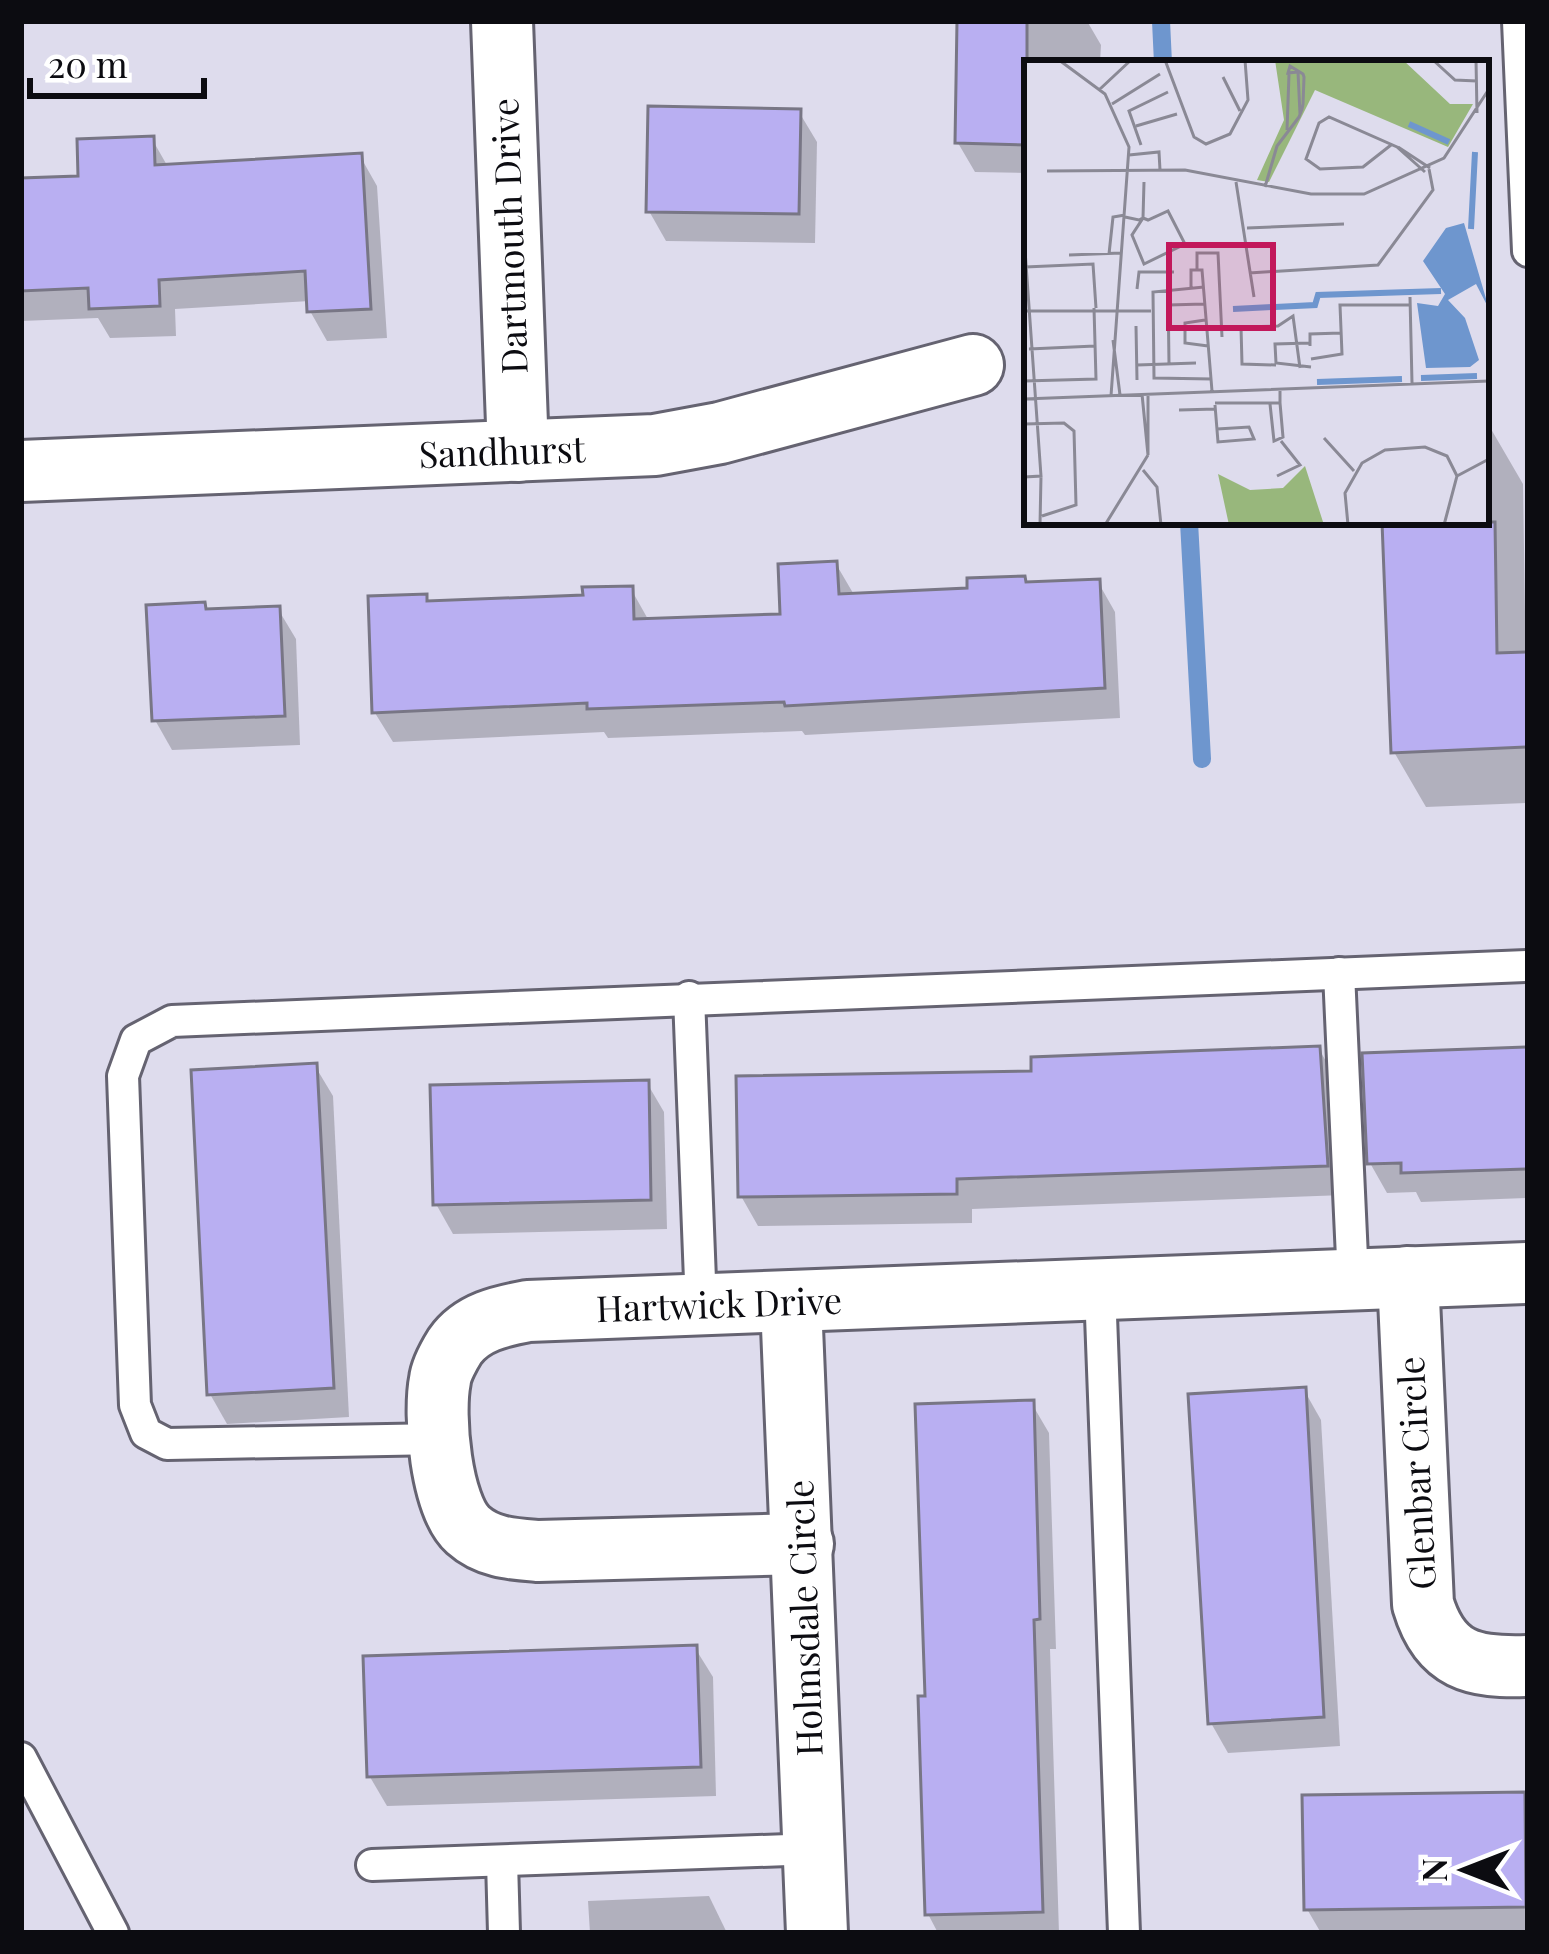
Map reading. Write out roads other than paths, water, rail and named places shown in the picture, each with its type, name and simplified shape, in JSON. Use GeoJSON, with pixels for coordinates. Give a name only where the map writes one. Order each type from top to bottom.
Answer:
{"type":"FeatureCollection","features":[{"type":"Feature","properties":{"kind":"street","name":"Dartmouth Drive"},"geometry":{"type":"LineString","coordinates":[[502,21],[518,452]]}},
{"type":"Feature","properties":{"kind":"street","name":"Sandhurst"},"geometry":{"type":"LineString","coordinates":[[21,471],[656,445],[719,434],[973,364]]}},
{"type":"Feature","properties":{"kind":"street","name":"Hartwick Drive"},"geometry":{"type":"LineString","coordinates":[[803,1544],[503,1548],[472,1535],[457,1519],[444,1486],[440,1438],[440,1378],[457,1343],[492,1317],[528,1311],[1528,1273]]}},
{"type":"Feature","properties":{"kind":"street","name":"Glenbar Circle"},"geometry":{"type":"LineString","coordinates":[[1380,1278],[1430,1629],[1453,1653],[1485,1667],[1528,1666]]}},
{"type":"Feature","properties":{"kind":"street","name":"Holmsdale Circle"},"geometry":{"type":"LineString","coordinates":[[791,1303],[817,1933]]}},
{"type":"Feature","properties":{"kind":"lane"},"geometry":{"type":"LineString","coordinates":[[1518,21],[1528,251]]}},
{"type":"Feature","properties":{"kind":"lane"},"geometry":{"type":"LineString","coordinates":[[440,1438],[167,1444],[146,1433],[135,1405],[122,1076],[136,1040],[172,1021],[1528,966]]}},
{"type":"Feature","properties":{"kind":"lane"},"geometry":{"type":"LineString","coordinates":[[1339,973],[1380,1278]]}},
{"type":"Feature","properties":{"kind":"lane"},"geometry":{"type":"LineString","coordinates":[[689,997],[701,1306]]}},
{"type":"Feature","properties":{"kind":"lane"},"geometry":{"type":"LineString","coordinates":[[1100,1289],[1124,1933]]}},
{"type":"Feature","properties":{"kind":"lane"},"geometry":{"type":"LineString","coordinates":[[21,1758],[113,1933]]}},
{"type":"Feature","properties":{"kind":"lane"},"geometry":{"type":"LineString","coordinates":[[372,1865],[815,1849]]}},
{"type":"Feature","properties":{"kind":"lane"},"geometry":{"type":"LineString","coordinates":[[502,1862],[504,1933]]}},
{"type":"Feature","properties":{"kind":"waterway"},"geometry":{"type":"LineString","coordinates":[[1161,21],[1163,60]]}},
{"type":"Feature","properties":{"kind":"waterway"},"geometry":{"type":"LineString","coordinates":[[1189,525],[1202,759]]}}]}
